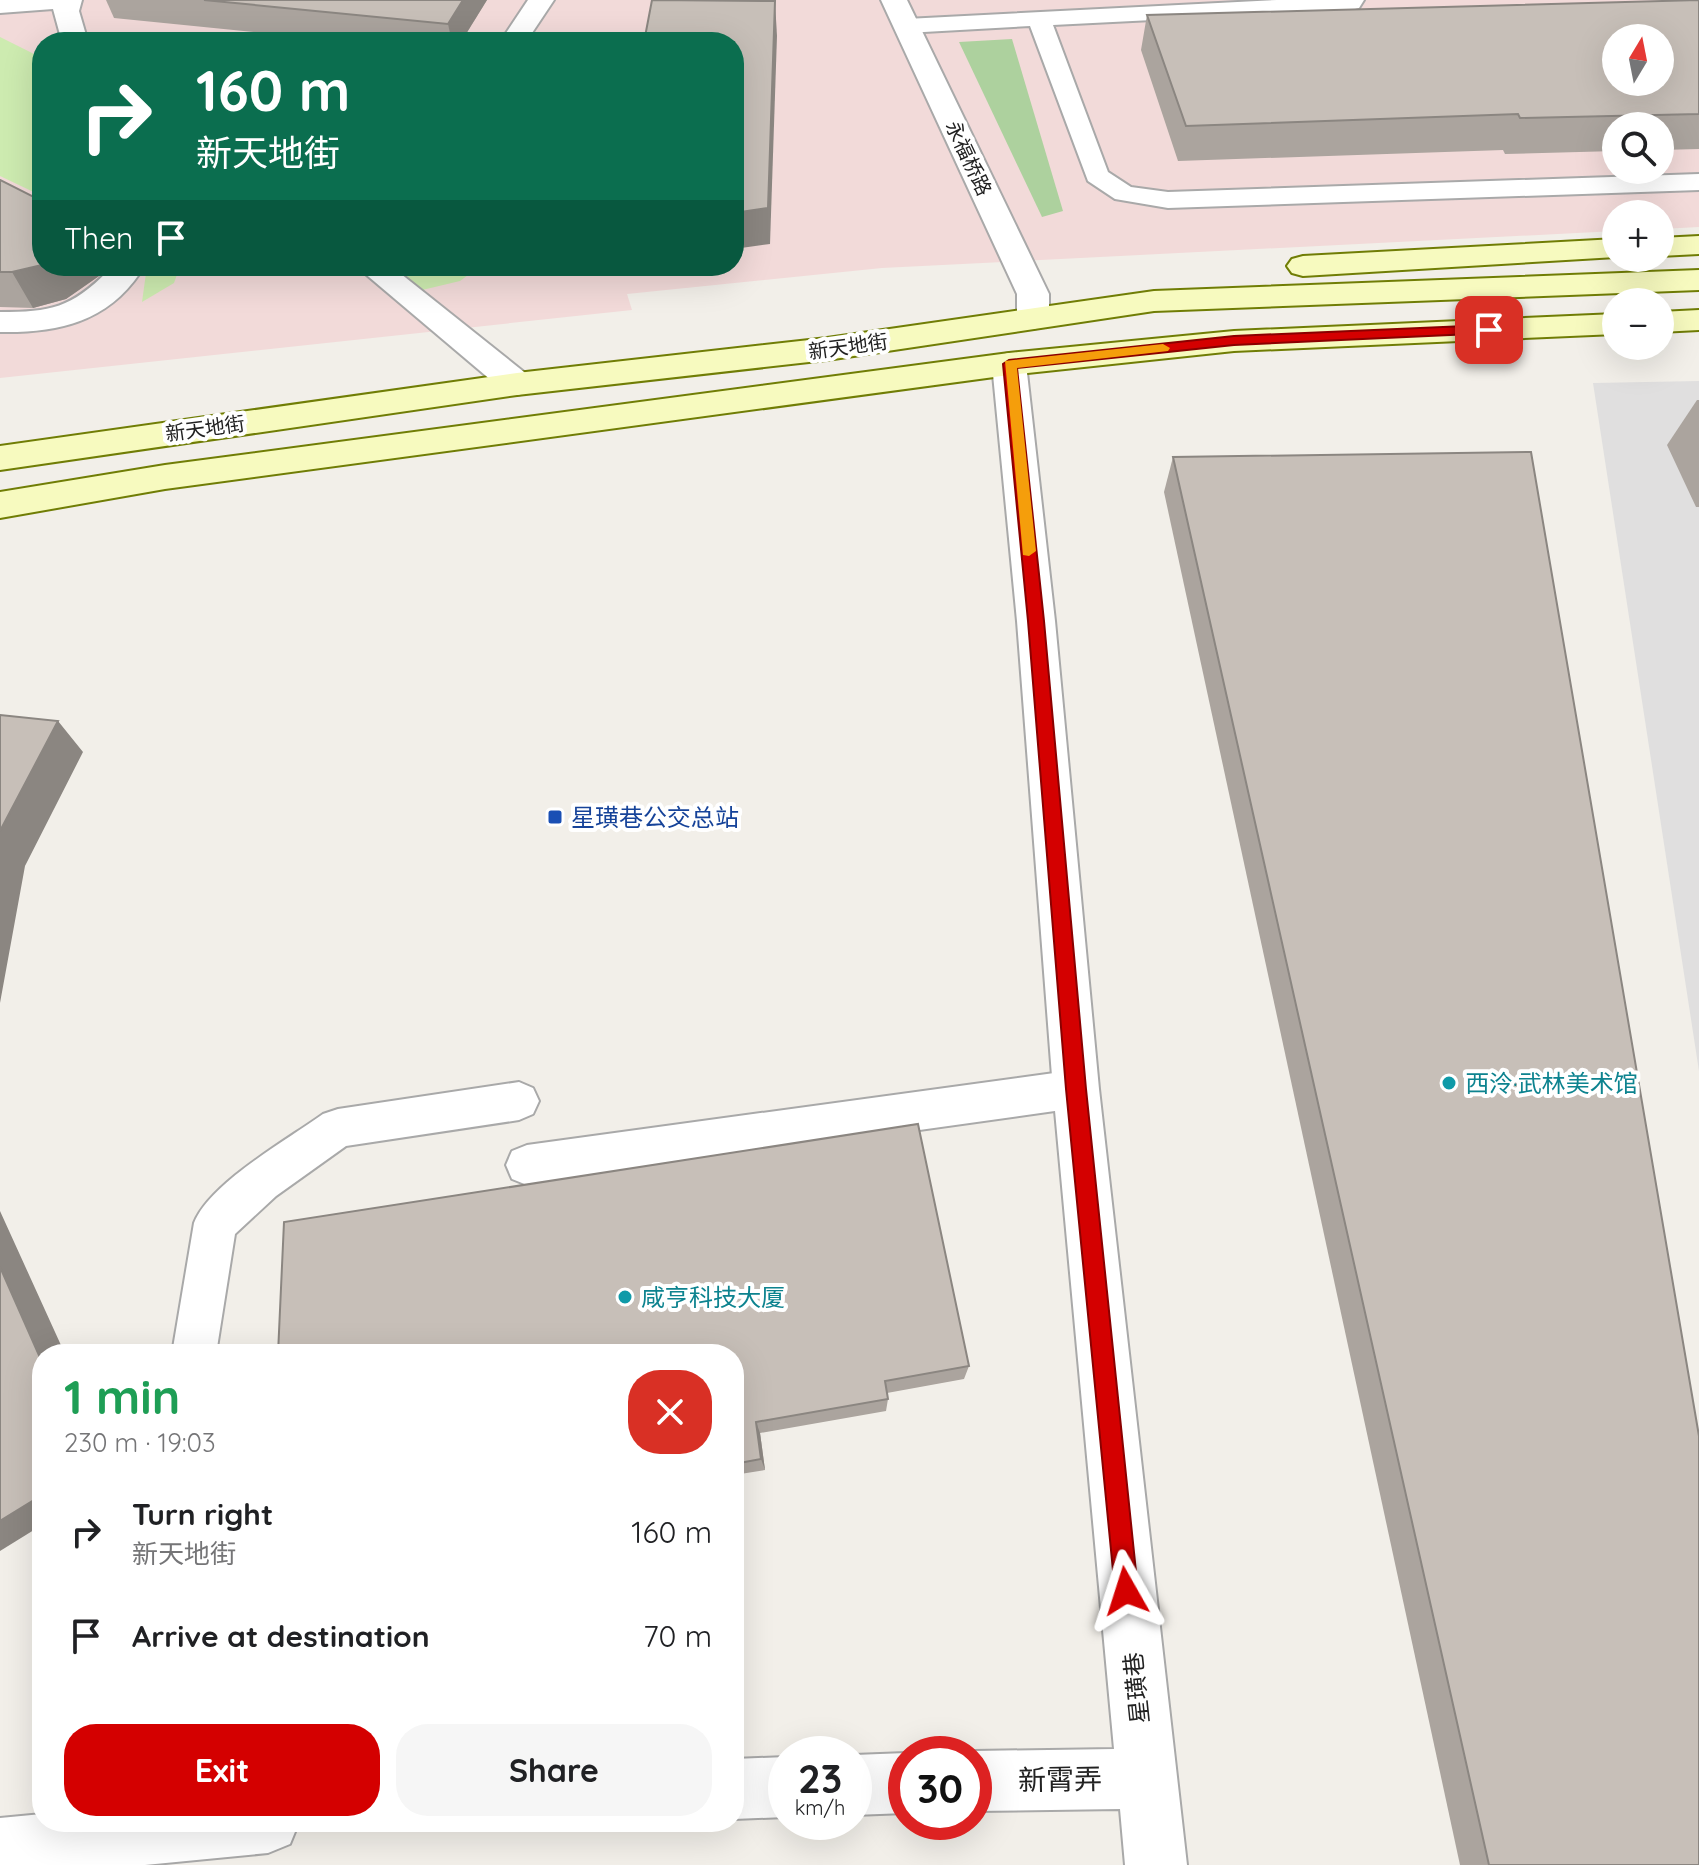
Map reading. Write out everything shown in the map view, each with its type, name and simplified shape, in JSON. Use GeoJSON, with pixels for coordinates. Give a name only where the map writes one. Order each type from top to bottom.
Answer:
{"type":"FeatureCollection","features":[{"type":"Feature","properties":{"kind":"main road"},"geometry":{"type":"LineString","coordinates":[[1674,246],[1699,245]]}},
{"type":"Feature","properties":{"kind":"main road"},"geometry":{"type":"LineString","coordinates":[[1033,306],[1121,277],[1602,249]]}},
{"type":"Feature","properties":{"kind":"main road","name":"新天地街"},"geometry":{"type":"LineString","coordinates":[[0,458],[517,384],[827,349],[1033,306],[1699,280]]}},
{"type":"Feature","properties":{"kind":"main road"},"geometry":{"type":"LineString","coordinates":[[1674,321],[1699,320]]}},
{"type":"Feature","properties":{"kind":"main road","name":"新天地街"},"geometry":{"type":"LineString","coordinates":[[0,505],[165,477],[1009,364],[1234,341],[1602,325]]}},
{"type":"Feature","properties":{"kind":"street"},"geometry":{"type":"LineString","coordinates":[[0,5],[67,0],[66,11],[72,32]]}},
{"type":"Feature","properties":{"kind":"street"},"geometry":{"type":"LineString","coordinates":[[520,32],[541,0]]}},
{"type":"Feature","properties":{"kind":"street","name":"永福桥路"},"geometry":{"type":"LineString","coordinates":[[900,13],[1033,306]]}},
{"type":"Feature","properties":{"kind":"street"},"geometry":{"type":"LineString","coordinates":[[0,322],[32,322],[74,316],[104,295],[121,276]]}},
{"type":"Feature","properties":{"kind":"street"},"geometry":{"type":"LineString","coordinates":[[384,276],[517,384]]}},
{"type":"Feature","properties":{"kind":"street","name":"星璜巷"},"geometry":{"type":"LineString","coordinates":[[1009,364],[1036,621],[1076,1089],[1156,1865]]}},
{"type":"Feature","properties":{"kind":"street","name":"新霄弄"},"geometry":{"type":"LineString","coordinates":[[992,1781],[1145,1779]]}},
{"type":"Feature","properties":{"kind":"street"},"geometry":{"type":"LineString","coordinates":[[744,1789],[768,1788]]}},
{"type":"Feature","properties":{"kind":"street"},"geometry":{"type":"LineString","coordinates":[[0,1849],[169,1832]]}},
{"type":"Feature","properties":{"kind":"lane"},"geometry":{"type":"LineString","coordinates":[[900,13],[1039,19],[1351,3],[1353,0]]}},
{"type":"Feature","properties":{"kind":"lane"},"geometry":{"type":"LineString","coordinates":[[1039,19],[1097,176],[1124,194],[1168,200],[1699,182]]}},
{"type":"Feature","properties":{"kind":"lane"},"geometry":{"type":"LineString","coordinates":[[527,1165],[1076,1089]]}},
{"type":"Feature","properties":{"kind":"lane"},"geometry":{"type":"LineString","coordinates":[[196,1344],[215,1223],[261,1182],[338,1128],[519,1101]]}},
{"type":"Feature","properties":{"kind":"shaded area"},"geometry":{"type":"Polygon","coordinates":[[[0,0],[1699,0],[1699,227],[1674,228],[1674,200],[1602,200],[1602,232],[882,268],[627,294],[632,310],[0,378],[0,0]]]}},
{"type":"Feature","properties":{"kind":"shaded area"},"geometry":{"type":"Polygon","coordinates":[[[1699,381],[1699,1071],[1593,383],[1699,381]]]}},
{"type":"Feature","properties":{"kind":"green space"},"geometry":{"type":"Polygon","coordinates":[[[0,37],[32,53],[32,191],[0,176],[0,37]]]}},
{"type":"Feature","properties":{"kind":"green space"},"geometry":{"type":"Polygon","coordinates":[[[1012,39],[1063,211],[1042,217],[959,42],[1012,39]]]}},
{"type":"Feature","properties":{"kind":"green space"},"geometry":{"type":"Polygon","coordinates":[[[146,276],[176,276],[174,283],[142,302],[146,276]]]}},
{"type":"Feature","properties":{"kind":"green space"},"geometry":{"type":"Polygon","coordinates":[[[385,276],[467,276],[460,281],[418,291],[385,276]]]}},
{"type":"Feature","properties":{"kind":"building"},"geometry":{"type":"Polygon","coordinates":[[[204,0],[463,0],[448,24],[204,0]]]}},
{"type":"Feature","properties":{"kind":"building"},"geometry":{"type":"Polygon","coordinates":[[[652,0],[775,1],[768,208],[744,212],[744,32],[646,32],[652,0]]]}},
{"type":"Feature","properties":{"kind":"building"},"geometry":{"type":"Polygon","coordinates":[[[1699,0],[1699,114],[1602,112],[1602,116],[1520,118],[1518,114],[1186,126],[1147,15],[1699,0]]]}},
{"type":"Feature","properties":{"kind":"building"},"geometry":{"type":"Polygon","coordinates":[[[0,180],[32,196],[32,267],[0,272],[0,180]]]}},
{"type":"Feature","properties":{"kind":"building","name":"西泠·武林美术馆"},"geometry":{"type":"Polygon","coordinates":[[[1531,452],[1699,1436],[1699,1865],[1489,1865],[1173,457],[1531,452]]]}},
{"type":"Feature","properties":{"kind":"building"},"geometry":{"type":"Polygon","coordinates":[[[0,715],[58,721],[0,831],[0,715]]]}},
{"type":"Feature","properties":{"kind":"building","name":"咸亨科技大厦"},"geometry":{"type":"Polygon","coordinates":[[[918,1124],[969,1366],[885,1381],[888,1399],[756,1422],[761,1459],[744,1462],[744,1344],[278,1344],[284,1222],[918,1124]]]}},
{"type":"Feature","properties":{"kind":"building"},"geometry":{"type":"Polygon","coordinates":[[[0,1267],[34,1344],[32,1501],[0,1521],[0,1267]]]}},
{"type":"Feature","properties":{"kind":"slow traffic"},"geometry":{"type":"LineString","coordinates":[[1029,551],[1009,364],[1163,348]]}},
{"type":"Feature","properties":{"kind":"place","name":"星璜巷公交总站"},"geometry":{"type":"Point","coordinates":[555,817]}},
{"type":"Feature","properties":{"kind":"place","name":"西泠·武林美术馆"},"geometry":{"type":"Point","coordinates":[1449,1083]}},
{"type":"Feature","properties":{"kind":"place","name":"咸亨科技大厦"},"geometry":{"type":"Point","coordinates":[625,1297]}},
{"type":"Feature","properties":{"kind":"route"},"geometry":{"type":"LineString","coordinates":[[1126,1591],[1076,1089],[1036,621],[1009,364],[1234,341],[1489,330]]}}]}
